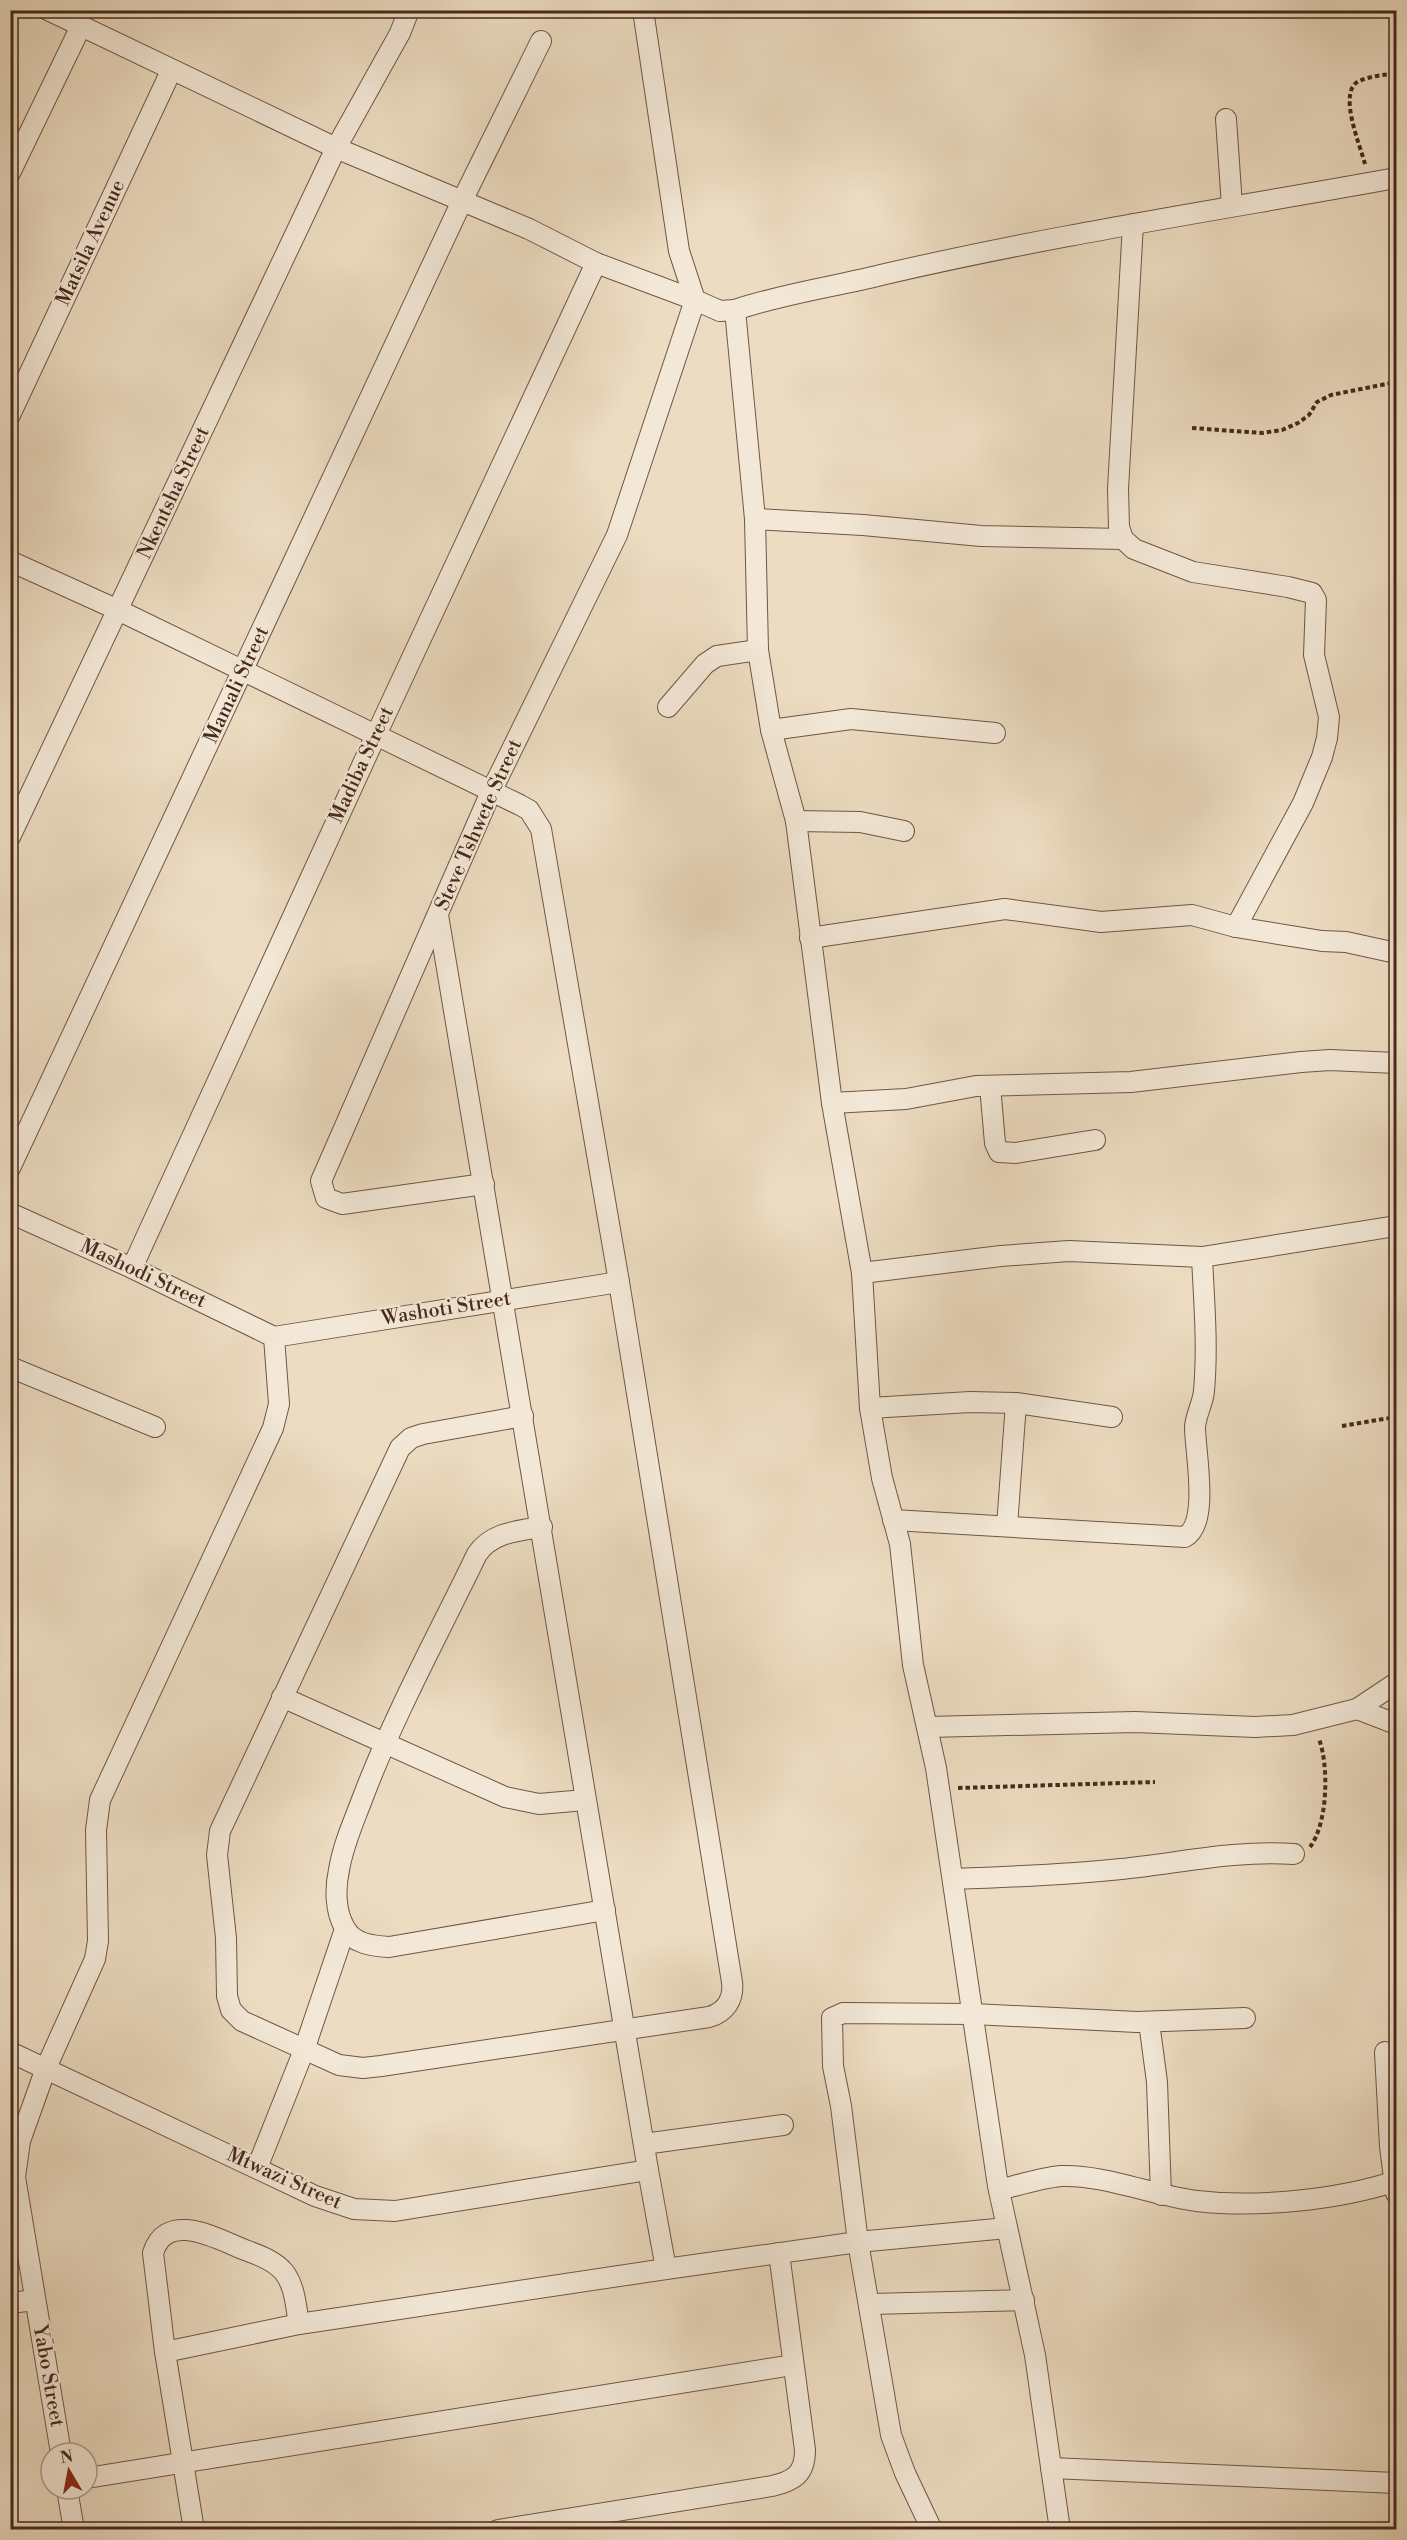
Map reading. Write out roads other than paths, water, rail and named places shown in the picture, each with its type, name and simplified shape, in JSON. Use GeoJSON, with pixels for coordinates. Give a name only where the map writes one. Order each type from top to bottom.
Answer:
{"type":"FeatureCollection","features":[{"type":"Feature","properties":{"kind":"street"},"geometry":{"type":"LineString","coordinates":[[48,10],[171,71],[336,148],[529,229],[596,263],[720,310],[735,310],[765,300],[1133,224],[1396,178]]}},
{"type":"Feature","properties":{"kind":"street","name":"Nkentsha Street"},"geometry":{"type":"LineString","coordinates":[[10,837],[336,148],[400,33],[409,10]]}},
{"type":"Feature","properties":{"kind":"street"},"geometry":{"type":"LineString","coordinates":[[643,10],[679,251],[695,300]]}},
{"type":"Feature","properties":{"kind":"street"},"geometry":{"type":"LineString","coordinates":[[10,174],[81,26]]}},
{"type":"Feature","properties":{"kind":"street","name":"Mamali Street"},"geometry":{"type":"LineString","coordinates":[[10,1168],[462,201],[541,41]]}},
{"type":"Feature","properties":{"kind":"street","name":"Matsila Avenue"},"geometry":{"type":"LineString","coordinates":[[10,415],[171,71]]}},
{"type":"Feature","properties":{"kind":"street"},"geometry":{"type":"LineString","coordinates":[[1226,119],[1232,206]]}},
{"type":"Feature","properties":{"kind":"street"},"geometry":{"type":"LineString","coordinates":[[1133,224],[1118,489],[1119,527],[1123,539],[1134,549],[1193,572],[1287,587],[1312,593],[1316,600],[1314,655],[1329,717],[1327,738],[1308,793],[1236,927]]}},
{"type":"Feature","properties":{"kind":"street","name":"Madiba Street"},"geometry":{"type":"LineString","coordinates":[[132,1268],[376,735],[596,263]]}},
{"type":"Feature","properties":{"kind":"street","name":"Steve Tshwete Street"},"geometry":{"type":"LineString","coordinates":[[484,1184],[342,1204],[326,1198],[321,1187],[323,1173],[491,792],[617,535],[695,300]]}},
{"type":"Feature","properties":{"kind":"street"},"geometry":{"type":"LineString","coordinates":[[735,310],[755,519],[758,651],[771,730],[796,821],[832,1103],[862,1273],[870,1408],[882,1478],[900,1544],[913,1665],[928,1727],[939,1789],[999,2190],[1024,2300],[1060,2529]]}},
{"type":"Feature","properties":{"kind":"street"},"geometry":{"type":"LineString","coordinates":[[755,519],[862,525],[981,536],[1123,539]]}},
{"type":"Feature","properties":{"kind":"street"},"geometry":{"type":"LineString","coordinates":[[12,565],[118,610],[530,810],[541,829],[619,1282],[733,1987],[727,2007],[718,2014],[363,2068],[339,2065],[242,2021],[231,2010],[227,1996],[226,1938],[217,1855],[224,1819],[400,1448],[411,1438],[423,1434],[522,1416]]}},
{"type":"Feature","properties":{"kind":"street"},"geometry":{"type":"LineString","coordinates":[[668,707],[705,664],[717,656],[758,651]]}},
{"type":"Feature","properties":{"kind":"street"},"geometry":{"type":"LineString","coordinates":[[771,730],[851,719],[995,733]]}},
{"type":"Feature","properties":{"kind":"street"},"geometry":{"type":"LineString","coordinates":[[796,821],[860,822],[904,831]]}},
{"type":"Feature","properties":{"kind":"street"},"geometry":{"type":"LineString","coordinates":[[810,938],[997,909],[1101,922],[1192,915],[1236,927],[1322,941],[1346,942],[1396,953]]}},
{"type":"Feature","properties":{"kind":"street"},"geometry":{"type":"LineString","coordinates":[[438,915],[542,1527],[585,1800],[666,2270]]}},
{"type":"Feature","properties":{"kind":"street"},"geometry":{"type":"LineString","coordinates":[[832,1103],[897,1100],[955,1089],[990,1086],[1131,1082],[1330,1060],[1396,1063]]}},
{"type":"Feature","properties":{"kind":"street"},"geometry":{"type":"LineString","coordinates":[[990,1086],[995,1143],[999,1152],[1016,1153],[1095,1140]]}},
{"type":"Feature","properties":{"kind":"street","name":"Mashodi Street"},"geometry":{"type":"LineString","coordinates":[[10,1213],[132,1268],[274,1337]]}},
{"type":"Feature","properties":{"kind":"street"},"geometry":{"type":"LineString","coordinates":[[862,1273],[1001,1256],[1069,1251],[1202,1257],[1396,1226]]}},
{"type":"Feature","properties":{"kind":"street"},"geometry":{"type":"LineString","coordinates":[[893,1520],[1185,1537],[1195,1529],[1199,1481],[1195,1423],[1204,1394],[1207,1353],[1202,1257]]}},
{"type":"Feature","properties":{"kind":"street","name":"Washoti Street"},"geometry":{"type":"LineString","coordinates":[[274,1337],[619,1282]]}},
{"type":"Feature","properties":{"kind":"street","name":"Yabo Street"},"geometry":{"type":"LineString","coordinates":[[59,2441],[15,2166],[20,2141],[46,2068],[95,1959],[98,1941],[96,1830],[100,1800],[273,1428],[279,1404],[274,1337]]}},
{"type":"Feature","properties":{"kind":"street"},"geometry":{"type":"LineString","coordinates":[[10,1367],[156,1427]]}},
{"type":"Feature","properties":{"kind":"street"},"geometry":{"type":"LineString","coordinates":[[870,1408],[970,1402],[1016,1403],[1112,1417]]}},
{"type":"Feature","properties":{"kind":"street"},"geometry":{"type":"LineString","coordinates":[[1007,1526],[1016,1403]]}},
{"type":"Feature","properties":{"kind":"street"},"geometry":{"type":"LineString","coordinates":[[257,2168],[304,2050],[345,1929],[338,1904],[338,1872],[384,1742],[482,1547],[502,1535],[542,1527]]}},
{"type":"Feature","properties":{"kind":"street"},"geometry":{"type":"LineString","coordinates":[[928,1727],[1134,1722],[1255,1727],[1314,1721],[1357,1709],[1396,1683]]}},
{"type":"Feature","properties":{"kind":"street"},"geometry":{"type":"LineString","coordinates":[[282,1696],[505,1797],[522,1802],[548,1803],[585,1800]]}},
{"type":"Feature","properties":{"kind":"street"},"geometry":{"type":"LineString","coordinates":[[1357,1709],[1396,1724]]}},
{"type":"Feature","properties":{"kind":"street"},"geometry":{"type":"LineString","coordinates":[[953,1879],[1056,1875],[1250,1852],[1294,1854]]}},
{"type":"Feature","properties":{"kind":"street"},"geometry":{"type":"LineString","coordinates":[[345,1929],[363,1943],[388,1947],[605,1910]]}},
{"type":"Feature","properties":{"kind":"street"},"geometry":{"type":"LineString","coordinates":[[932,2529],[905,2473],[891,2435],[858,2242],[842,2106],[833,2066],[832,2018],[839,2013],[973,2014],[1149,2022],[1245,2019]]}},
{"type":"Feature","properties":{"kind":"street"},"geometry":{"type":"LineString","coordinates":[[1149,2022],[1157,2082],[1161,2195]]}},
{"type":"Feature","properties":{"kind":"street","name":"Mtwazi Street"},"geometry":{"type":"LineString","coordinates":[[10,2052],[315,2196],[354,2209],[374,2211],[418,2208],[648,2170]]}},
{"type":"Feature","properties":{"kind":"street"},"geometry":{"type":"LineString","coordinates":[[999,2190],[1045,2179],[1077,2177],[1199,2201],[1282,2202],[1396,2186],[1385,2052]]}},
{"type":"Feature","properties":{"kind":"street"},"geometry":{"type":"LineString","coordinates":[[644,2144],[783,2125]]}},
{"type":"Feature","properties":{"kind":"street"},"geometry":{"type":"LineString","coordinates":[[165,2352],[299,2324],[779,2253],[858,2242],[1007,2228]]}},
{"type":"Feature","properties":{"kind":"street"},"geometry":{"type":"LineString","coordinates":[[194,2529],[165,2352],[153,2253],[156,2243],[162,2237],[181,2230],[203,2232],[277,2264],[290,2284],[299,2324]]}},
{"type":"Feature","properties":{"kind":"street"},"geometry":{"type":"LineString","coordinates":[[498,2529],[772,2486],[793,2480],[804,2466],[805,2456],[779,2253]]}},
{"type":"Feature","properties":{"kind":"street","name":"Yabo Street"},"geometry":{"type":"LineString","coordinates":[[10,2303],[35,2300]]}},
{"type":"Feature","properties":{"kind":"street"},"geometry":{"type":"LineString","coordinates":[[870,2304],[1024,2300]]}},
{"type":"Feature","properties":{"kind":"street"},"geometry":{"type":"LineString","coordinates":[[99,2476],[793,2365]]}},
{"type":"Feature","properties":{"kind":"street"},"geometry":{"type":"LineString","coordinates":[[1051,2468],[1396,2483]]}},
{"type":"Feature","properties":{"kind":"street"},"geometry":{"type":"LineString","coordinates":[[69,2501],[74,2529]]}}]}
